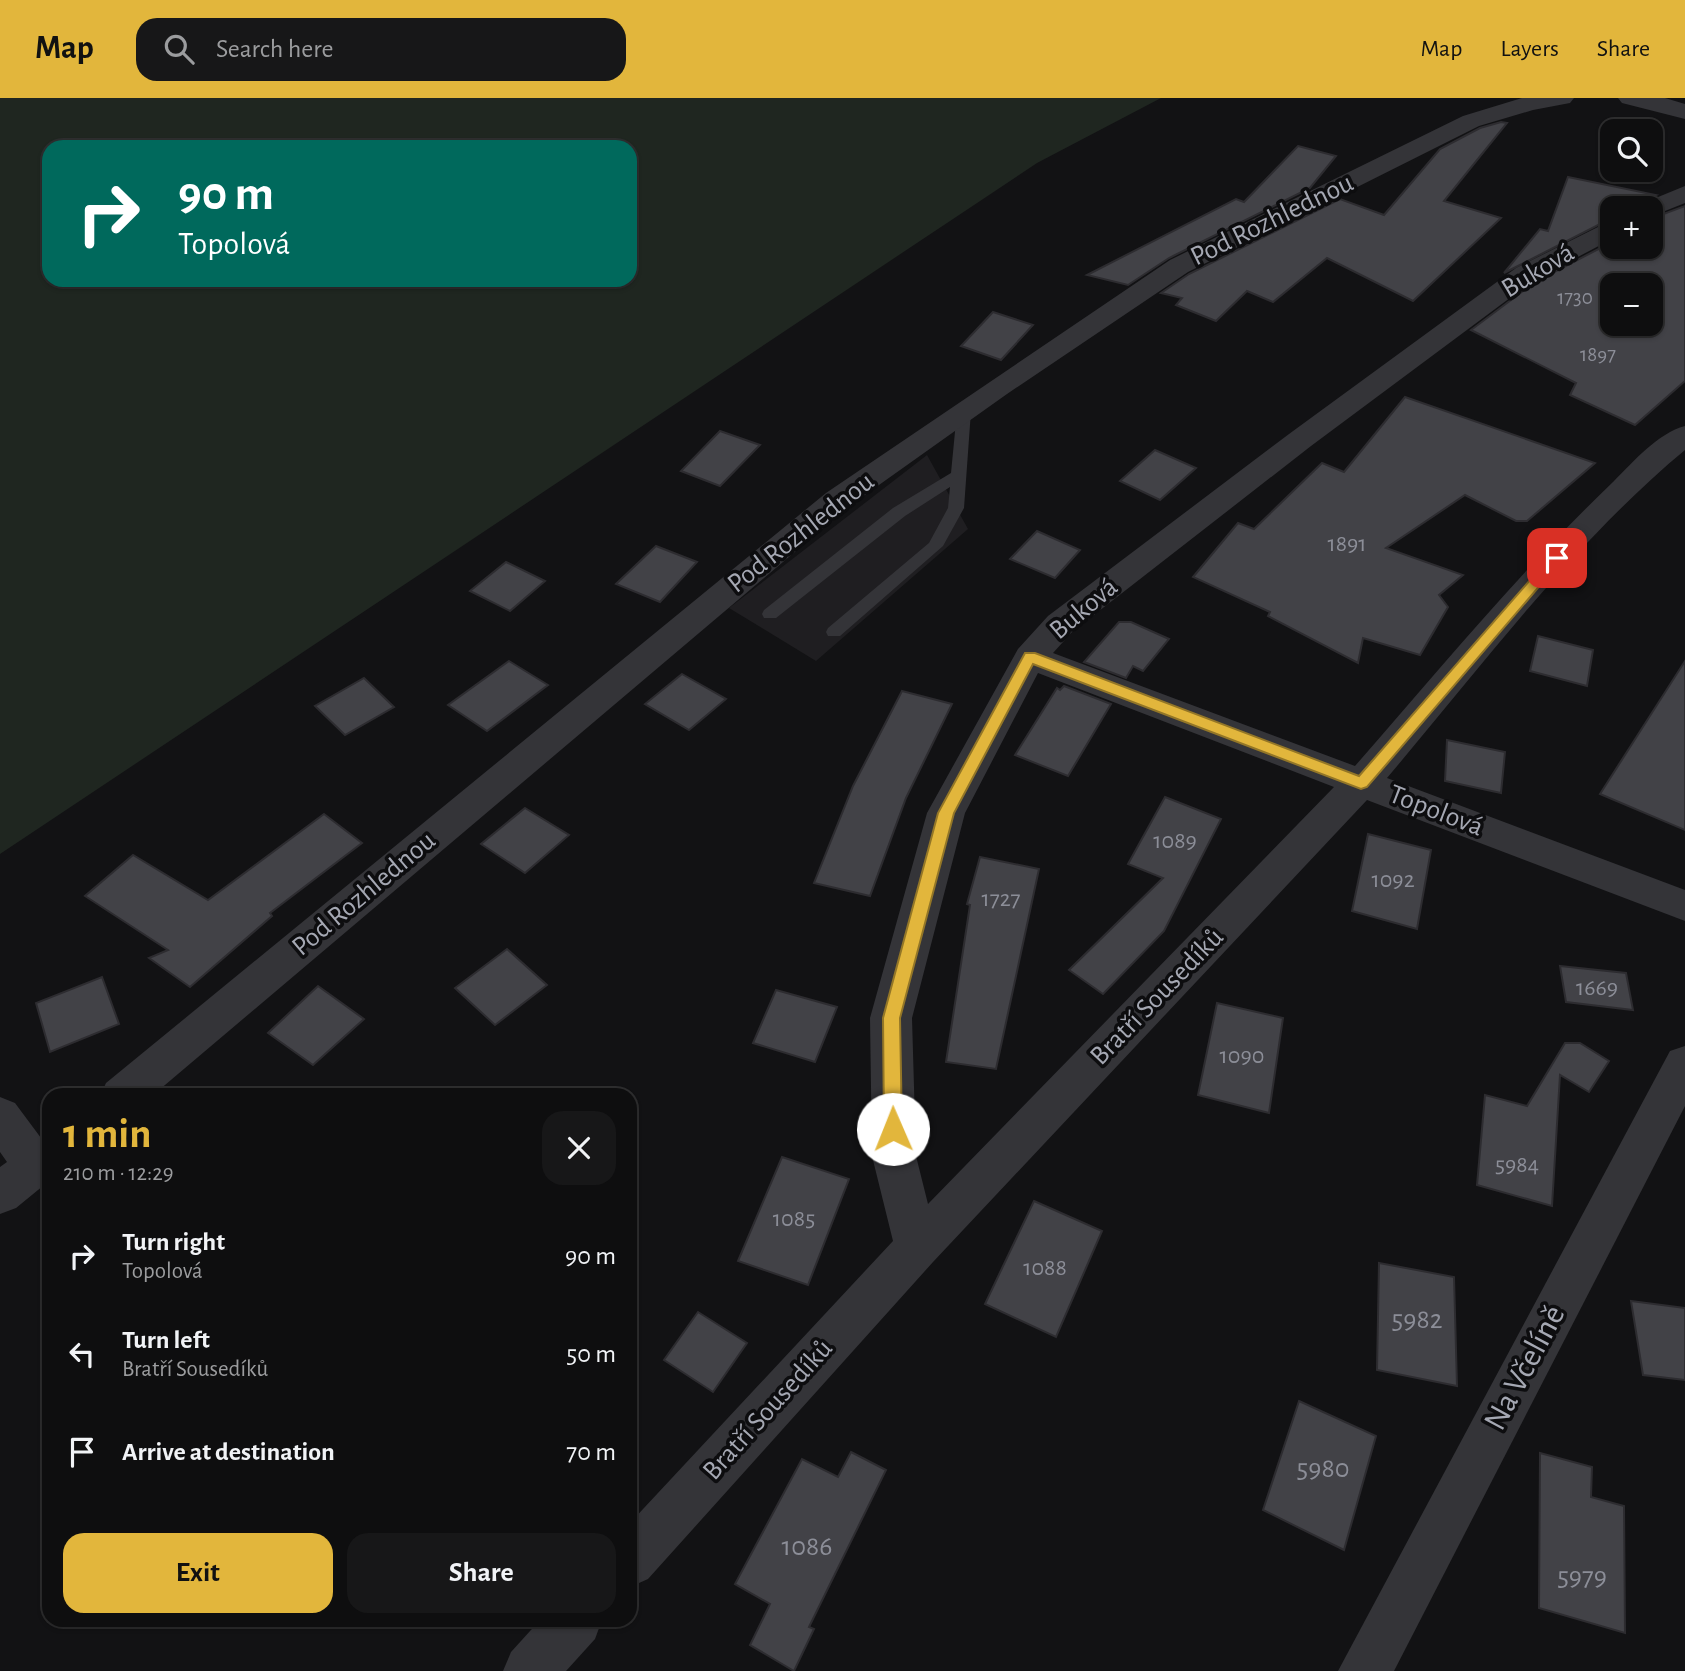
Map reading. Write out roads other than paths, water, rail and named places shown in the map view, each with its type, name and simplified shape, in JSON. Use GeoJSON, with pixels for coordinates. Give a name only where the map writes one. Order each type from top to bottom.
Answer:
{"type":"FeatureCollection","features":[{"type":"Feature","properties":{"kind":"street","name":"Pod Rozhlednou"},"geometry":{"type":"LineString","coordinates":[[131,1088],[837,500],[964,411],[1179,266],[1471,121],[1530,103],[1562,98]]}},
{"type":"Feature","properties":{"kind":"street"},"geometry":{"type":"LineString","coordinates":[[1645,99],[1685,112]]}},
{"type":"Feature","properties":{"kind":"street"},"geometry":{"type":"LineString","coordinates":[[1663,203],[1685,194]]}},
{"type":"Feature","properties":{"kind":"street","name":"Buková"},"geometry":{"type":"LineString","coordinates":[[917,1247],[894,1156],[891,1018],[946,813],[1030,657],[1060,624],[1300,440],[1525,274],[1600,234]]}},
{"type":"Feature","properties":{"kind":"street","name":"Bratří Sousedíků"},"geometry":{"type":"LineString","coordinates":[[637,1553],[917,1247],[1361,783],[1574,537],[1647,466],[1685,435]]}},
{"type":"Feature","properties":{"kind":"street","name":"Topolová"},"geometry":{"type":"LineString","coordinates":[[1030,657],[1685,906]]}},
{"type":"Feature","properties":{"kind":"street","name":"Na Včelíně"},"geometry":{"type":"LineString","coordinates":[[1365,1671],[1685,1064]]}},
{"type":"Feature","properties":{"kind":"street"},"geometry":{"type":"LineString","coordinates":[[0,1116],[42,1161],[0,1194]]}},
{"type":"Feature","properties":{"kind":"street"},"geometry":{"type":"LineString","coordinates":[[530,1671],[570,1627]]}},
{"type":"Feature","properties":{"kind":"lane"},"geometry":{"type":"LineString","coordinates":[[834,632],[935,546],[956,508],[964,411]]}},
{"type":"Feature","properties":{"kind":"lane"},"geometry":{"type":"LineString","coordinates":[[770,614],[898,512],[957,476]]}}]}
